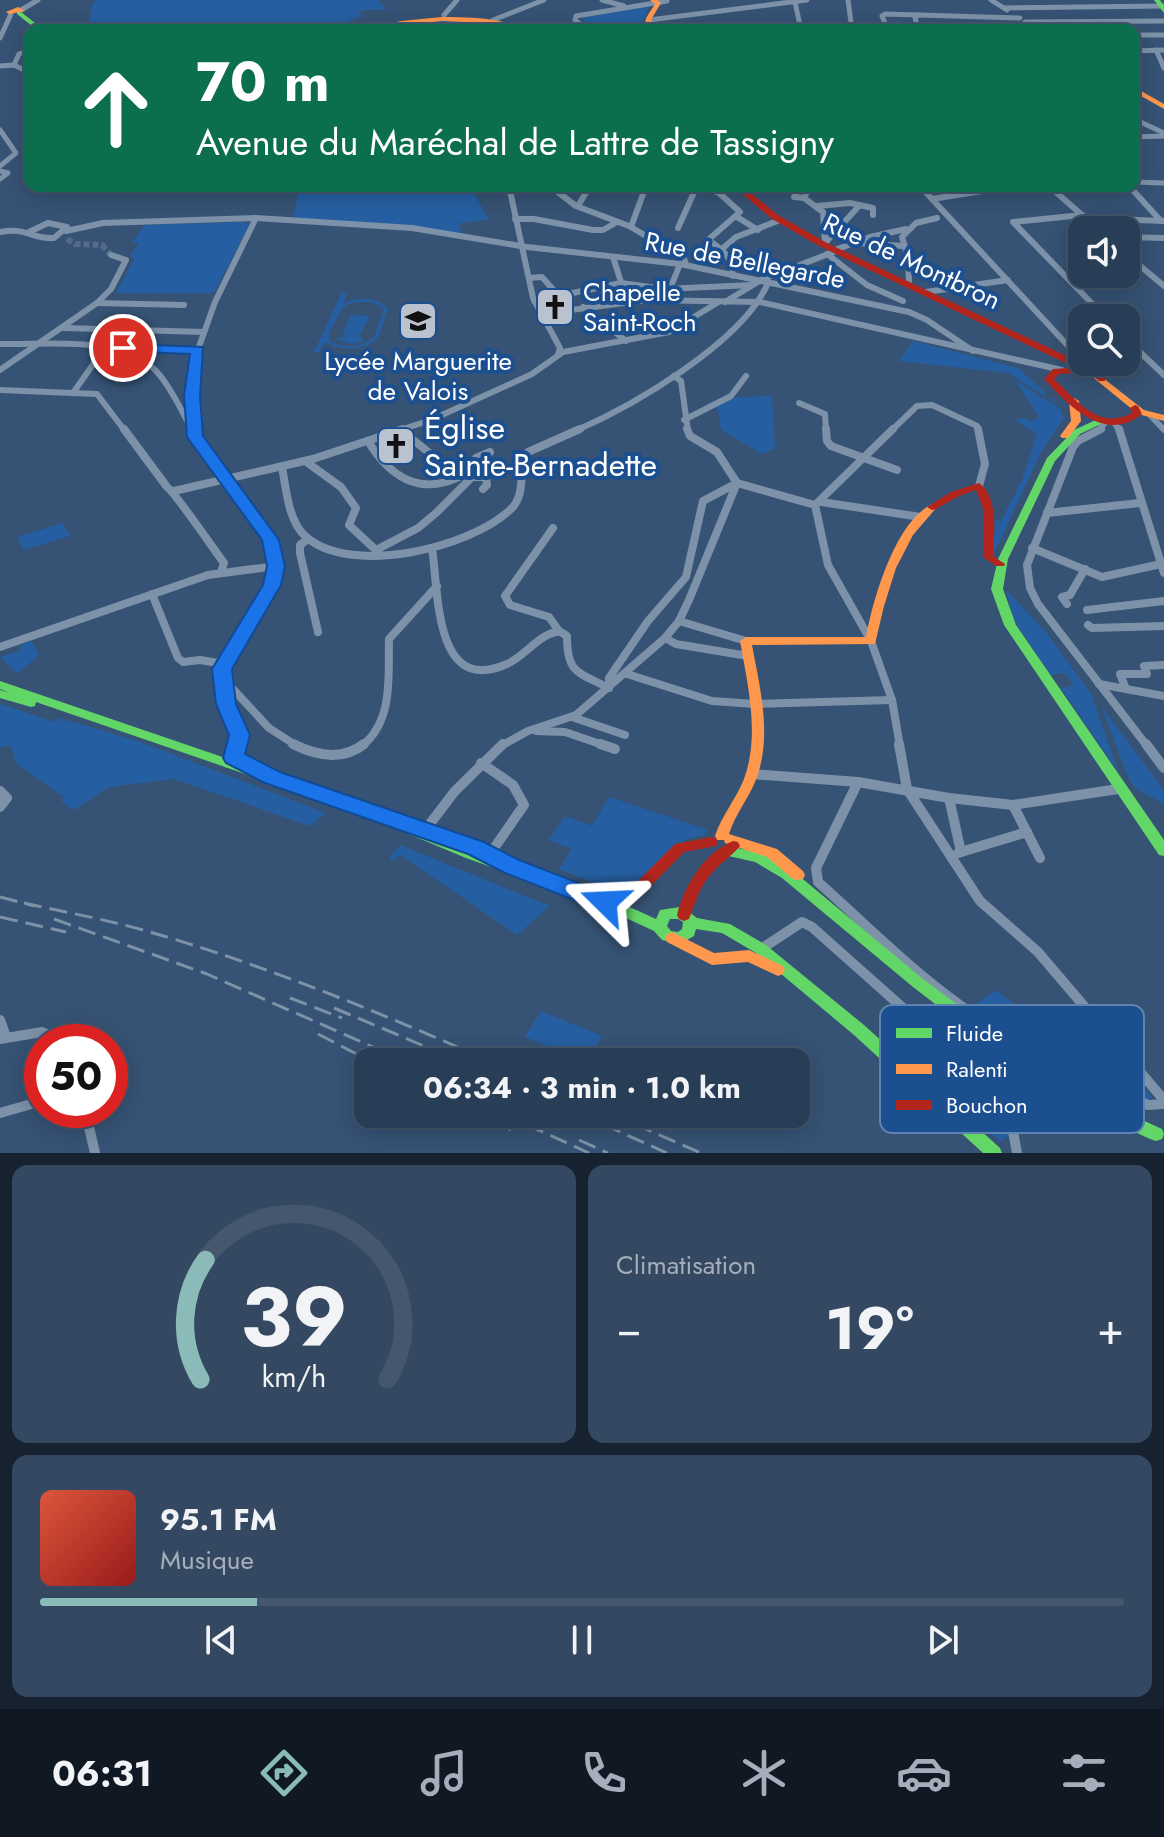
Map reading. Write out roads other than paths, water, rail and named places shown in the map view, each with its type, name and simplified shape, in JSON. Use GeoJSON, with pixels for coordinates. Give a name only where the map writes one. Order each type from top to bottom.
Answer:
{"type":"FeatureCollection","features":[{"type":"Feature","properties":{"kind":"main road"},"geometry":{"type":"LineString","coordinates":[[648,24],[659,1]]}},
{"type":"Feature","properties":{"kind":"main road"},"geometry":{"type":"LineString","coordinates":[[12,9],[33,24]]}},
{"type":"Feature","properties":{"kind":"main road"},"geometry":{"type":"LineString","coordinates":[[393,24],[444,15],[506,24]]}},
{"type":"Feature","properties":{"kind":"main road"},"geometry":{"type":"LineString","coordinates":[[1140,93],[1164,107]]}},
{"type":"Feature","properties":{"kind":"main road","name":"Rue de Montbron"},"geometry":{"type":"LineString","coordinates":[[744,192],[780,220],[829,248],[1068,359]]}},
{"type":"Feature","properties":{"kind":"main road"},"geometry":{"type":"LineString","coordinates":[[1068,368],[1052,373],[1049,379],[1105,423],[1158,418]]}},
{"type":"Feature","properties":{"kind":"main road","name":"Rue de Montbron"},"geometry":{"type":"LineString","coordinates":[[1096,376],[1135,408]]}},
{"type":"Feature","properties":{"kind":"main road"},"geometry":{"type":"LineString","coordinates":[[1074,401],[1076,421],[1037,474],[998,564],[993,589],[1005,627],[1137,813]]}},
{"type":"Feature","properties":{"kind":"main road"},"geometry":{"type":"LineString","coordinates":[[1135,408],[1158,418]]}},
{"type":"Feature","properties":{"kind":"main road"},"geometry":{"type":"LineString","coordinates":[[1135,408],[1137,414],[1134,418],[1077,432],[1045,470],[998,564],[998,596],[1010,625],[1164,851]]}},
{"type":"Feature","properties":{"kind":"main road"},"geometry":{"type":"LineString","coordinates":[[672,938],[684,937],[689,932],[687,900],[721,845],[752,774],[759,733],[746,641],[871,641],[872,623],[921,517],[962,489],[979,486],[985,493],[991,521],[988,557],[998,564]]}},
{"type":"Feature","properties":{"kind":"main road"},"geometry":{"type":"LineString","coordinates":[[0,677],[143,733]]}},
{"type":"Feature","properties":{"kind":"main road"},"geometry":{"type":"LineString","coordinates":[[0,685],[189,749],[231,760],[490,854],[511,866]]}},
{"type":"Feature","properties":{"kind":"main road"},"geometry":{"type":"LineString","coordinates":[[0,694],[143,733]]}},
{"type":"Feature","properties":{"kind":"main road"},"geometry":{"type":"LineString","coordinates":[[361,809],[393,823],[426,830],[605,902],[663,919],[687,918],[725,928],[761,949],[880,1049]]}},
{"type":"Feature","properties":{"kind":"main road"},"geometry":{"type":"LineString","coordinates":[[721,845],[663,919],[663,934],[706,957],[723,960],[756,958],[790,976]]}},
{"type":"Feature","properties":{"kind":"main road"},"geometry":{"type":"LineString","coordinates":[[548,880],[624,901],[680,848],[721,845],[775,866],[945,1005]]}},
{"type":"Feature","properties":{"kind":"main road"},"geometry":{"type":"LineString","coordinates":[[734,957],[740,946],[738,938]]}},
{"type":"Feature","properties":{"kind":"main road"},"geometry":{"type":"LineString","coordinates":[[1144,1128],[1156,1134]]}},
{"type":"Feature","properties":{"kind":"main road"},"geometry":{"type":"LineString","coordinates":[[972,1133],[994,1153]]}},
{"type":"Feature","properties":{"kind":"street"},"geometry":{"type":"LineString","coordinates":[[12,9],[38,0]]}},
{"type":"Feature","properties":{"kind":"street"},"geometry":{"type":"LineString","coordinates":[[0,38],[2,26],[12,9],[38,0]]}},
{"type":"Feature","properties":{"kind":"street"},"geometry":{"type":"LineString","coordinates":[[444,15],[457,0]]}},
{"type":"Feature","properties":{"kind":"street"},"geometry":{"type":"LineString","coordinates":[[493,20],[544,0]]}},
{"type":"Feature","properties":{"kind":"street"},"geometry":{"type":"LineString","coordinates":[[602,0],[628,7]]}},
{"type":"Feature","properties":{"kind":"street"},"geometry":{"type":"LineString","coordinates":[[654,24],[807,0]]}},
{"type":"Feature","properties":{"kind":"street"},"geometry":{"type":"LineString","coordinates":[[848,0],[851,24]]}},
{"type":"Feature","properties":{"kind":"street"},"geometry":{"type":"LineString","coordinates":[[991,0],[1029,24]]}},
{"type":"Feature","properties":{"kind":"street"},"geometry":{"type":"LineString","coordinates":[[582,24],[575,18],[659,1]]}},
{"type":"Feature","properties":{"kind":"street"},"geometry":{"type":"LineString","coordinates":[[795,2],[800,24]]}},
{"type":"Feature","properties":{"kind":"street"},"geometry":{"type":"LineString","coordinates":[[1004,8],[1162,6]]}},
{"type":"Feature","properties":{"kind":"street"},"geometry":{"type":"LineString","coordinates":[[884,24],[883,15],[1020,18]]}},
{"type":"Feature","properties":{"kind":"street"},"geometry":{"type":"LineString","coordinates":[[917,24],[915,17],[919,15]]}},
{"type":"Feature","properties":{"kind":"street"},"geometry":{"type":"LineString","coordinates":[[1026,22],[1164,21]]}},
{"type":"Feature","properties":{"kind":"street"},"geometry":{"type":"LineString","coordinates":[[1140,35],[1164,35]]}},
{"type":"Feature","properties":{"kind":"street"},"geometry":{"type":"LineString","coordinates":[[1156,50],[1164,68]]}},
{"type":"Feature","properties":{"kind":"street"},"geometry":{"type":"LineString","coordinates":[[1140,51],[1164,50]]}},
{"type":"Feature","properties":{"kind":"street"},"geometry":{"type":"LineString","coordinates":[[14,65],[19,54],[24,52]]}},
{"type":"Feature","properties":{"kind":"street"},"geometry":{"type":"LineString","coordinates":[[0,66],[14,65],[24,70]]}},
{"type":"Feature","properties":{"kind":"street"},"geometry":{"type":"LineString","coordinates":[[1140,122],[1164,134]]}},
{"type":"Feature","properties":{"kind":"street"},"geometry":{"type":"LineString","coordinates":[[0,130],[2,138],[16,153],[0,169],[8,175],[0,179]]}},
{"type":"Feature","properties":{"kind":"street"},"geometry":{"type":"LineString","coordinates":[[1140,136],[1164,134]]}},
{"type":"Feature","properties":{"kind":"street"},"geometry":{"type":"LineString","coordinates":[[1140,184],[1164,183]]}},
{"type":"Feature","properties":{"kind":"street"},"geometry":{"type":"LineString","coordinates":[[510,192],[534,301],[558,345],[560,351],[557,357]]}},
{"type":"Feature","properties":{"kind":"street"},"geometry":{"type":"LineString","coordinates":[[554,192],[578,206],[631,227],[684,258],[670,289]]}},
{"type":"Feature","properties":{"kind":"street"},"geometry":{"type":"LineString","coordinates":[[578,206],[587,192]]}},
{"type":"Feature","properties":{"kind":"street"},"geometry":{"type":"LineString","coordinates":[[631,227],[644,192]]}},
{"type":"Feature","properties":{"kind":"street"},"geometry":{"type":"LineString","coordinates":[[678,228],[691,192]]}},
{"type":"Feature","properties":{"kind":"street"},"geometry":{"type":"LineString","coordinates":[[718,192],[737,208],[737,217]]}},
{"type":"Feature","properties":{"kind":"street"},"geometry":{"type":"LineString","coordinates":[[808,192],[804,198],[818,208],[829,248],[867,285],[903,301],[915,314]]}},
{"type":"Feature","properties":{"kind":"street"},"geometry":{"type":"LineString","coordinates":[[926,192],[1008,280],[1068,351]]}},
{"type":"Feature","properties":{"kind":"street"},"geometry":{"type":"LineString","coordinates":[[932,199],[976,192]]}},
{"type":"Feature","properties":{"kind":"street"},"geometry":{"type":"LineString","coordinates":[[1054,192],[1082,216]]}},
{"type":"Feature","properties":{"kind":"street"},"geometry":{"type":"LineString","coordinates":[[1139,192],[1163,222]]}},
{"type":"Feature","properties":{"kind":"street"},"geometry":{"type":"LineString","coordinates":[[818,208],[846,203],[873,208],[873,215]]}},
{"type":"Feature","properties":{"kind":"street"},"geometry":{"type":"LineString","coordinates":[[829,248],[860,205]]}},
{"type":"Feature","properties":{"kind":"street"},"geometry":{"type":"LineString","coordinates":[[737,217],[758,230]]}},
{"type":"Feature","properties":{"kind":"street"},"geometry":{"type":"LineString","coordinates":[[733,276],[734,268],[723,248],[708,240],[737,217]]}},
{"type":"Feature","properties":{"kind":"street"},"geometry":{"type":"LineString","coordinates":[[194,434],[192,396],[198,350],[256,218]]}},
{"type":"Feature","properties":{"kind":"street","name":"Rue de Bellegarde"},"geometry":{"type":"LineString","coordinates":[[64,228],[103,223],[256,218],[412,228],[522,246],[683,264],[755,283],[768,283],[915,314],[940,329],[949,343]]}},
{"type":"Feature","properties":{"kind":"street"},"geometry":{"type":"LineString","coordinates":[[174,491],[305,461],[401,430],[454,411],[574,350],[672,331],[755,283],[829,248],[906,229],[919,220],[937,218]]}},
{"type":"Feature","properties":{"kind":"street"},"geometry":{"type":"LineString","coordinates":[[1068,218],[1013,223],[1068,279]]}},
{"type":"Feature","properties":{"kind":"street"},"geometry":{"type":"LineString","coordinates":[[515,219],[534,219],[593,230],[603,230],[617,222]]}},
{"type":"Feature","properties":{"kind":"street"},"geometry":{"type":"LineString","coordinates":[[723,248],[736,237],[780,220]]}},
{"type":"Feature","properties":{"kind":"street"},"geometry":{"type":"LineString","coordinates":[[1140,221],[1163,222]]}},
{"type":"Feature","properties":{"kind":"street"},"geometry":{"type":"LineString","coordinates":[[1,230],[39,225],[64,228]]}},
{"type":"Feature","properties":{"kind":"street"},"geometry":{"type":"LineString","coordinates":[[29,232],[39,225]]}},
{"type":"Feature","properties":{"kind":"street"},"geometry":{"type":"LineString","coordinates":[[58,236],[64,228]]}},
{"type":"Feature","properties":{"kind":"street"},"geometry":{"type":"LineString","coordinates":[[903,301],[909,281],[908,257],[902,237],[906,229]]}},
{"type":"Feature","properties":{"kind":"street"},"geometry":{"type":"LineString","coordinates":[[1,230],[29,232],[36,238],[58,236],[67,239]]}},
{"type":"Feature","properties":{"kind":"street"},"geometry":{"type":"LineString","coordinates":[[1140,237],[1164,238]]}},
{"type":"Feature","properties":{"kind":"street"},"geometry":{"type":"LineString","coordinates":[[853,243],[904,246]]}},
{"type":"Feature","properties":{"kind":"street"},"geometry":{"type":"LineString","coordinates":[[0,370],[63,328],[111,289],[126,260],[111,255]]}},
{"type":"Feature","properties":{"kind":"street"},"geometry":{"type":"LineString","coordinates":[[613,257],[623,284],[635,300]]}},
{"type":"Feature","properties":{"kind":"street"},"geometry":{"type":"LineString","coordinates":[[1140,264],[1160,279],[1164,286]]}},
{"type":"Feature","properties":{"kind":"street"},"geometry":{"type":"LineString","coordinates":[[529,278],[542,277],[571,310],[635,300],[760,302],[1023,362],[1049,379]]}},
{"type":"Feature","properties":{"kind":"street"},"geometry":{"type":"LineString","coordinates":[[926,292],[1008,280]]}},
{"type":"Feature","properties":{"kind":"street"},"geometry":{"type":"LineString","coordinates":[[534,301],[623,284],[670,289],[755,283]]}},
{"type":"Feature","properties":{"kind":"street"},"geometry":{"type":"LineString","coordinates":[[282,467],[294,518],[308,539],[330,552],[343,555],[432,548],[477,531],[515,506],[523,483],[523,461],[528,452],[621,411],[674,376],[731,332],[760,302],[768,283]]}},
{"type":"Feature","properties":{"kind":"street"},"geometry":{"type":"LineString","coordinates":[[1077,288],[1092,304]]}},
{"type":"Feature","properties":{"kind":"street"},"geometry":{"type":"LineString","coordinates":[[97,303],[184,305]]}},
{"type":"Feature","properties":{"kind":"street"},"geometry":{"type":"LineString","coordinates":[[583,307],[626,341]]}},
{"type":"Feature","properties":{"kind":"street"},"geometry":{"type":"LineString","coordinates":[[63,328],[204,332]]}},
{"type":"Feature","properties":{"kind":"street"},"geometry":{"type":"LineString","coordinates":[[0,344],[198,350]]}},
{"type":"Feature","properties":{"kind":"street"},"geometry":{"type":"LineString","coordinates":[[558,345],[574,350]]}},
{"type":"Feature","properties":{"kind":"street"},"geometry":{"type":"LineString","coordinates":[[73,393],[106,346]]}},
{"type":"Feature","properties":{"kind":"street"},"geometry":{"type":"LineString","coordinates":[[121,348],[158,373],[194,434],[271,540],[276,566],[272,585],[224,664],[222,687],[240,735],[231,760]]}},
{"type":"Feature","properties":{"kind":"street"},"geometry":{"type":"LineString","coordinates":[[1140,352],[1164,375]]}},
{"type":"Feature","properties":{"kind":"street"},"geometry":{"type":"LineString","coordinates":[[1140,356],[1144,356]]}},
{"type":"Feature","properties":{"kind":"street"},"geometry":{"type":"LineString","coordinates":[[1023,362],[1068,364]]}},
{"type":"Feature","properties":{"kind":"street"},"geometry":{"type":"LineString","coordinates":[[674,376],[681,381],[684,420],[690,436],[717,452],[736,488]]}},
{"type":"Feature","properties":{"kind":"street"},"geometry":{"type":"LineString","coordinates":[[684,420],[731,396],[746,376]]}},
{"type":"Feature","properties":{"kind":"street"},"geometry":{"type":"LineString","coordinates":[[0,390],[97,394],[167,487],[174,491],[179,504],[224,563],[221,572]]}},
{"type":"Feature","properties":{"kind":"street"},"geometry":{"type":"LineString","coordinates":[[799,403],[825,414],[829,444],[897,470]]}},
{"type":"Feature","properties":{"kind":"street"},"geometry":{"type":"LineString","coordinates":[[818,504],[913,409],[923,404],[932,405],[977,426],[987,472],[979,486]]}},
{"type":"Feature","properties":{"kind":"street"},"geometry":{"type":"LineString","coordinates":[[1158,418],[1164,430]]}},
{"type":"Feature","properties":{"kind":"street"},"geometry":{"type":"LineString","coordinates":[[1032,548],[1102,577],[1162,567],[1120,431],[1105,423],[1101,430],[1076,443],[1032,548],[1027,573],[1038,604],[1164,768]]}},
{"type":"Feature","properties":{"kind":"street"},"geometry":{"type":"LineString","coordinates":[[368,441],[382,465],[413,485],[432,488],[459,477],[401,430]]}},
{"type":"Feature","properties":{"kind":"street"},"geometry":{"type":"LineString","coordinates":[[379,551],[418,528],[472,477],[476,458],[490,452]]}},
{"type":"Feature","properties":{"kind":"street"},"geometry":{"type":"LineString","coordinates":[[305,461],[341,487],[354,502],[356,508],[349,525],[379,551]]}},
{"type":"Feature","properties":{"kind":"street"},"geometry":{"type":"LineString","coordinates":[[1045,470],[1061,476]]}},
{"type":"Feature","properties":{"kind":"street"},"geometry":{"type":"LineString","coordinates":[[472,477],[486,477],[487,485],[483,489]]}},
{"type":"Feature","properties":{"kind":"street"},"geometry":{"type":"LineString","coordinates":[[426,830],[481,763],[512,738],[572,717],[627,674],[665,638],[679,621],[736,488]]}},
{"type":"Feature","properties":{"kind":"street"},"geometry":{"type":"LineString","coordinates":[[609,688],[609,678],[648,621],[686,577],[698,529],[699,509],[703,501],[721,489],[736,488],[818,504],[921,517]]}},
{"type":"Feature","properties":{"kind":"street"},"geometry":{"type":"LineString","coordinates":[[1047,513],[1140,503]]}},
{"type":"Feature","properties":{"kind":"street"},"geometry":{"type":"LineString","coordinates":[[818,504],[828,565],[871,641],[892,700],[907,789],[956,854],[980,901],[1038,952],[1083,1005]]}},
{"type":"Feature","properties":{"kind":"street"},"geometry":{"type":"LineString","coordinates":[[553,528],[505,596],[510,605],[549,617],[567,636],[567,660],[572,669],[609,688]]}},
{"type":"Feature","properties":{"kind":"street"},"geometry":{"type":"LineString","coordinates":[[308,539],[300,545],[300,553],[318,632]]}},
{"type":"Feature","properties":{"kind":"street"},"geometry":{"type":"LineString","coordinates":[[432,548],[451,656],[467,667],[482,670],[501,666],[511,662],[544,634],[559,631]]}},
{"type":"Feature","properties":{"kind":"street"},"geometry":{"type":"LineString","coordinates":[[0,646],[221,572],[276,566]]}},
{"type":"Feature","properties":{"kind":"street"},"geometry":{"type":"LineString","coordinates":[[1067,604],[1062,597],[1070,595],[1085,569]]}},
{"type":"Feature","properties":{"kind":"street"},"geometry":{"type":"LineString","coordinates":[[222,687],[232,688],[264,727],[287,741],[343,756],[357,752],[368,741],[388,705],[389,639],[437,586]]}},
{"type":"Feature","properties":{"kind":"street"},"geometry":{"type":"LineString","coordinates":[[152,594],[178,658],[183,662],[200,660],[224,664]]}},
{"type":"Feature","properties":{"kind":"street"},"geometry":{"type":"LineString","coordinates":[[1087,610],[1164,601]]}},
{"type":"Feature","properties":{"kind":"street"},"geometry":{"type":"LineString","coordinates":[[679,621],[746,641]]}},
{"type":"Feature","properties":{"kind":"street"},"geometry":{"type":"LineString","coordinates":[[1088,625],[1092,628],[1164,626]]}},
{"type":"Feature","properties":{"kind":"street"},"geometry":{"type":"LineString","coordinates":[[665,638],[676,644],[748,656]]}},
{"type":"Feature","properties":{"kind":"street"},"geometry":{"type":"LineString","coordinates":[[1126,689],[1120,674],[1147,674],[1144,666],[1164,665]]}},
{"type":"Feature","properties":{"kind":"street"},"geometry":{"type":"LineString","coordinates":[[627,674],[712,701],[755,704],[892,700]]}},
{"type":"Feature","properties":{"kind":"street"},"geometry":{"type":"LineString","coordinates":[[1098,683],[1164,696]]}},
{"type":"Feature","properties":{"kind":"street"},"geometry":{"type":"LineString","coordinates":[[572,717],[625,735]]}},
{"type":"Feature","properties":{"kind":"street"},"geometry":{"type":"LineString","coordinates":[[528,731],[565,732],[615,749]]}},
{"type":"Feature","properties":{"kind":"street"},"geometry":{"type":"LineString","coordinates":[[481,763],[512,785],[520,793],[524,805],[490,854]]}},
{"type":"Feature","properties":{"kind":"street"},"geometry":{"type":"LineString","coordinates":[[752,774],[858,782],[949,798],[1013,805],[1118,789]]}},
{"type":"Feature","properties":{"kind":"street"},"geometry":{"type":"LineString","coordinates":[[858,782],[816,868],[818,882],[960,1005]]}},
{"type":"Feature","properties":{"kind":"street"},"geometry":{"type":"LineString","coordinates":[[0,807],[7,798],[1,790]]}},
{"type":"Feature","properties":{"kind":"street"},"geometry":{"type":"LineString","coordinates":[[949,798],[956,854]]}},
{"type":"Feature","properties":{"kind":"street"},"geometry":{"type":"LineString","coordinates":[[1013,805],[1040,858]]}},
{"type":"Feature","properties":{"kind":"street"},"geometry":{"type":"LineString","coordinates":[[956,854],[1027,832]]}},
{"type":"Feature","properties":{"kind":"street"},"geometry":{"type":"LineString","coordinates":[[761,949],[802,922],[812,927],[901,1005]]}},
{"type":"Feature","properties":{"kind":"street"},"geometry":{"type":"LineString","coordinates":[[0,1020],[3,1038],[24,1034]]}},
{"type":"Feature","properties":{"kind":"street"},"geometry":{"type":"LineString","coordinates":[[1144,1078],[1164,1102],[1144,1103]]}},
{"type":"Feature","properties":{"kind":"street"},"geometry":{"type":"LineString","coordinates":[[0,1113],[24,1106]]}},
{"type":"Feature","properties":{"kind":"street"},"geometry":{"type":"LineString","coordinates":[[89,1128],[95,1153]]}},
{"type":"Feature","properties":{"kind":"street"},"geometry":{"type":"LineString","coordinates":[[1013,1133],[1017,1153]]}},
{"type":"Feature","properties":{"kind":"tunnel"},"geometry":{"type":"LineString","coordinates":[[67,239],[75,244],[102,245],[111,255]]}},
{"type":"Feature","properties":{"kind":"railway"},"geometry":{"type":"LineString","coordinates":[[0,897],[35,906]]}},
{"type":"Feature","properties":{"kind":"railway"},"geometry":{"type":"LineString","coordinates":[[24,903],[188,943],[363,1007],[459,1048]]}},
{"type":"Feature","properties":{"kind":"railway"},"geometry":{"type":"LineString","coordinates":[[0,917],[66,932]]}},
{"type":"Feature","properties":{"kind":"railway"},"geometry":{"type":"LineString","coordinates":[[54,919],[207,974],[375,1048]]}},
{"type":"Feature","properties":{"kind":"railway"},"geometry":{"type":"LineString","coordinates":[[290,998],[342,1018]]}},
{"type":"Feature","properties":{"kind":"railway"},"geometry":{"type":"LineString","coordinates":[[334,1008],[429,1048]]}},
{"type":"Feature","properties":{"kind":"railway"},"geometry":{"type":"LineString","coordinates":[[318,1034],[354,1053]]}},
{"type":"Feature","properties":{"kind":"railway"},"geometry":{"type":"LineString","coordinates":[[507,1128],[511,1130]]}},
{"type":"Feature","properties":{"kind":"railway"},"geometry":{"type":"LineString","coordinates":[[534,1128],[589,1153]]}},
{"type":"Feature","properties":{"kind":"railway"},"geometry":{"type":"LineString","coordinates":[[611,1128],[667,1153]]}},
{"type":"Feature","properties":{"kind":"railway"},"geometry":{"type":"LineString","coordinates":[[643,1128],[701,1153]]}},
{"type":"Feature","properties":{"kind":"railway"},"geometry":{"type":"LineString","coordinates":[[579,1140],[608,1153]]}},
{"type":"Feature","properties":{"kind":"place","name":"Chapelle Saint-Roch"},"geometry":{"type":"Point","coordinates":[555,307]}},
{"type":"Feature","properties":{"kind":"place","name":"Lycée Marguerite de Valois"},"geometry":{"type":"Point","coordinates":[418,321]}},
{"type":"Feature","properties":{"kind":"place","name":"Église Sainte-Bernadette"},"geometry":{"type":"Point","coordinates":[396,446]}}]}
